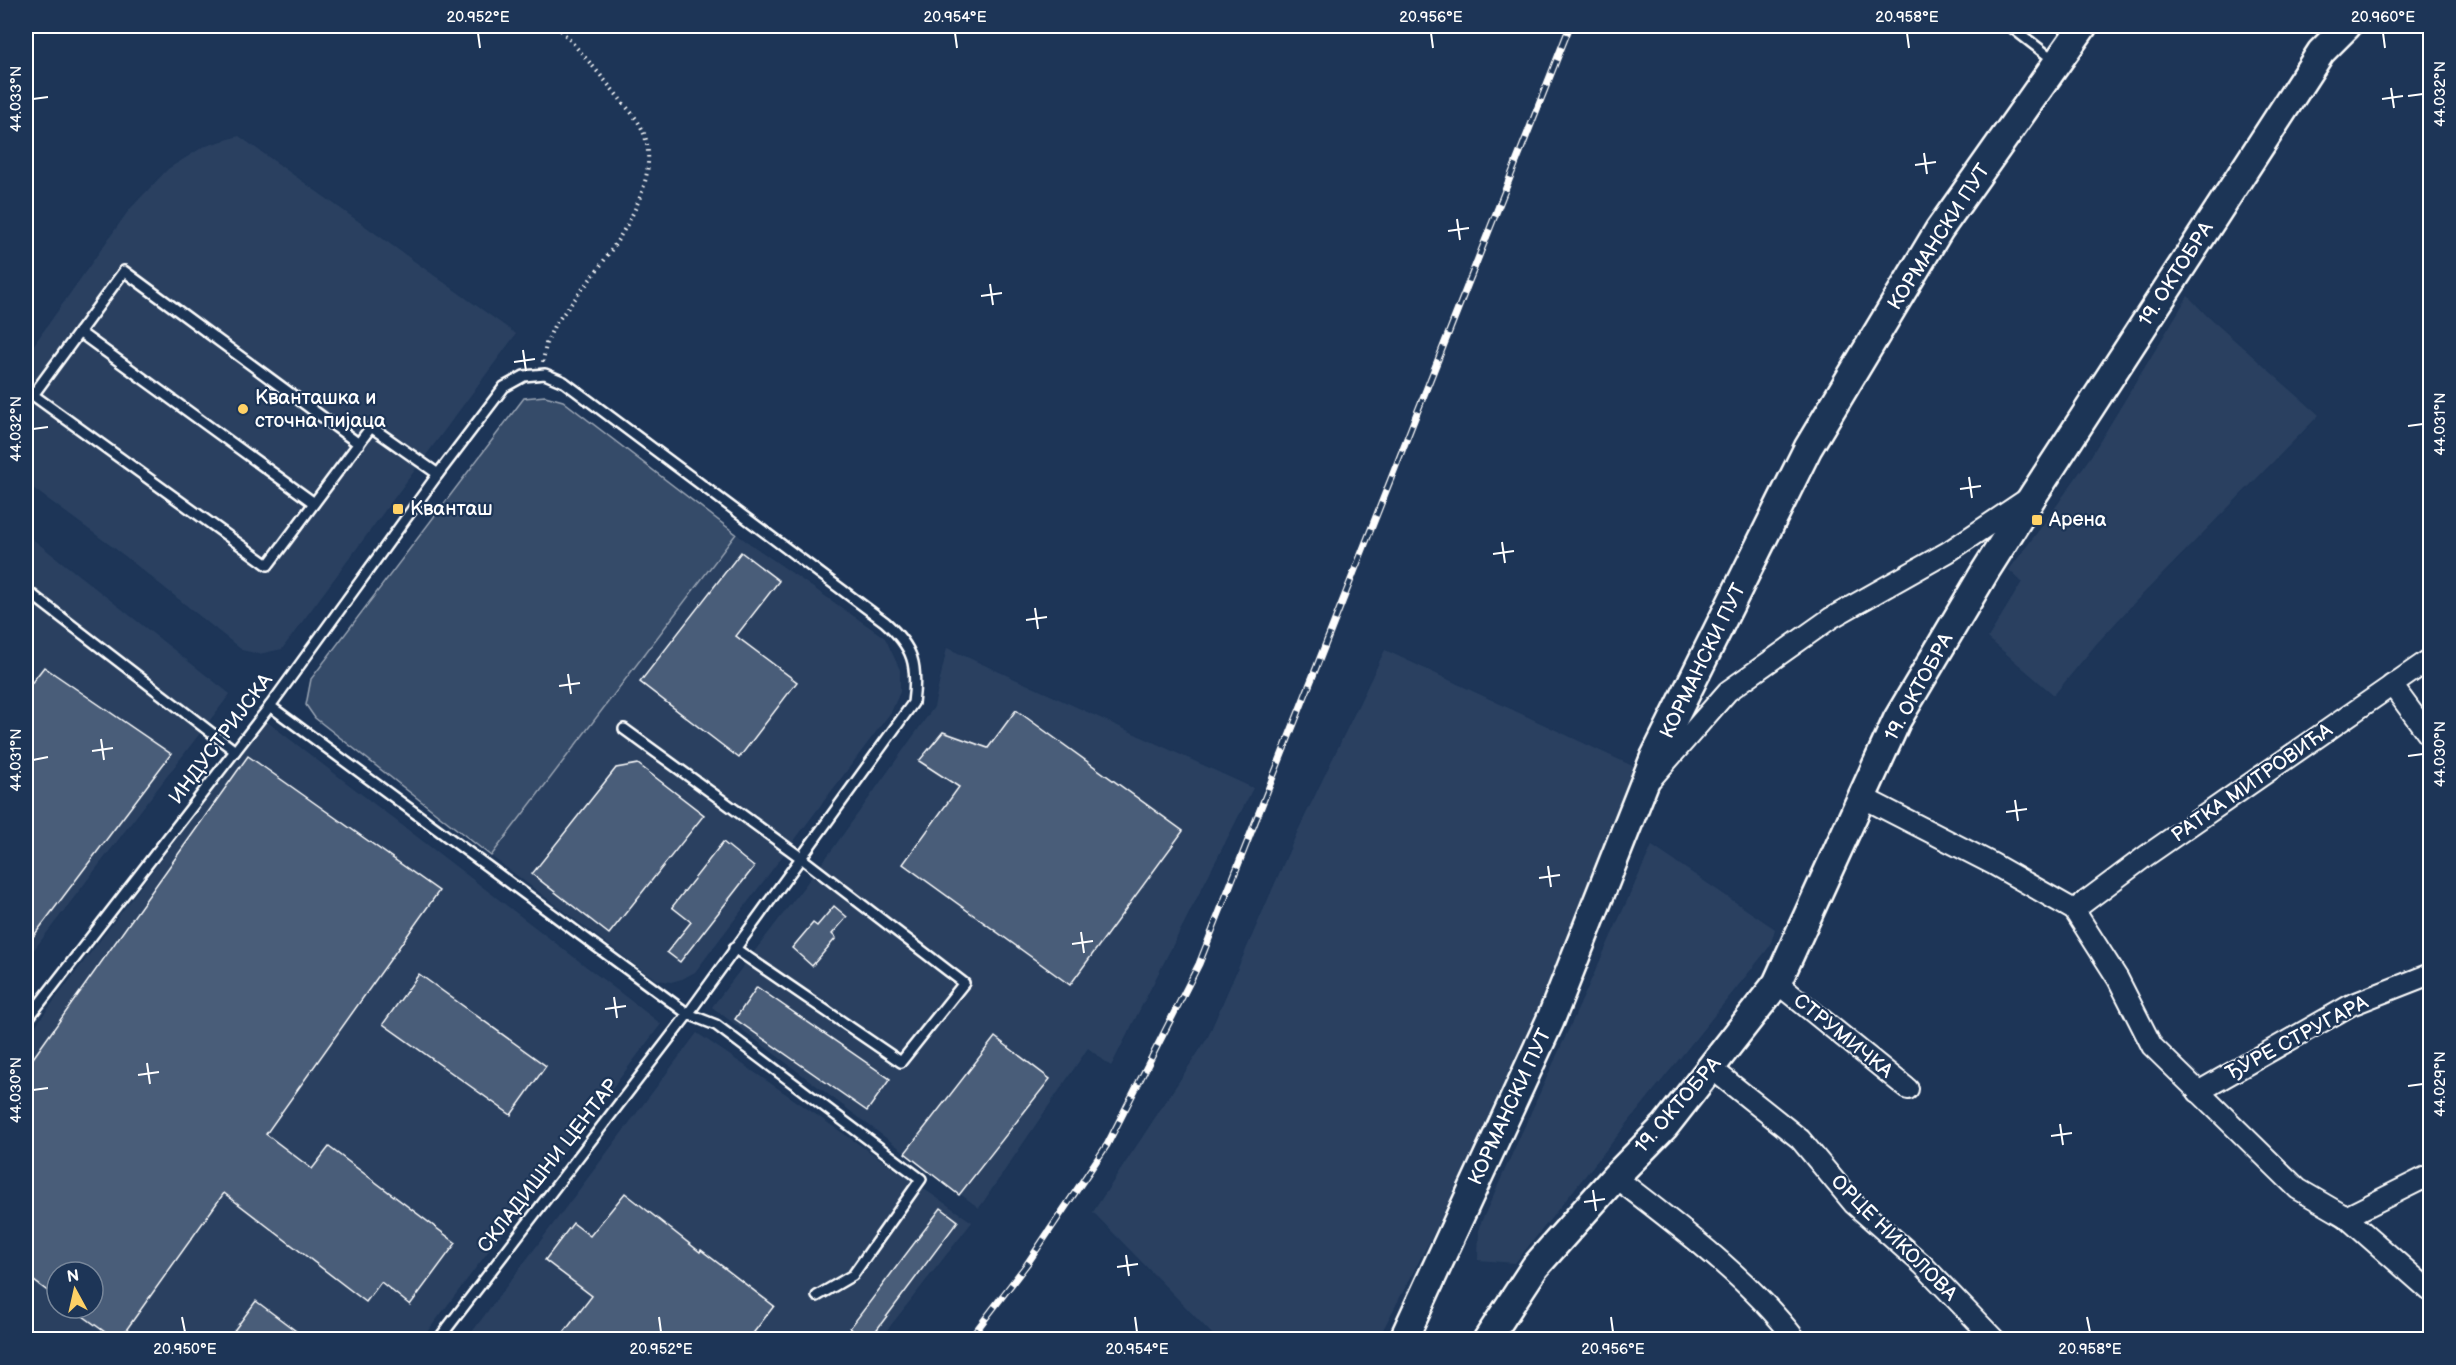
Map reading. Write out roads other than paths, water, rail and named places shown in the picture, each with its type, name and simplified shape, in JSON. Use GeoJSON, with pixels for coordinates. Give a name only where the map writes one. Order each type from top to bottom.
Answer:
{"type":"FeatureCollection","features":[{"type":"Feature","properties":{"kind":"street","name":"КОРМАНСКИ ПУТ"},"geometry":{"type":"LineString","coordinates":[[1403,1340],[1550,1021],[1655,756],[1808,448],[1939,230],[2083,26]]}},
{"type":"Feature","properties":{"kind":"street","name":"19. ОКТОБРА"},"geometry":{"type":"LineString","coordinates":[[1487,1340],[1535,1267],[1615,1177],[1665,1126],[1778,983],[1897,720],[2034,494],[2321,52],[2347,26]]}},
{"type":"Feature","properties":{"kind":"street"},"geometry":{"type":"LineString","coordinates":[[1642,789],[1728,691],[1831,618],[1948,552],[2034,494]]}},
{"type":"Feature","properties":{"kind":"street","name":"РАТКА МИТРОВИЋА"},"geometry":{"type":"LineString","coordinates":[[2074,910],[2146,856],[2430,658]]}},
{"type":"Feature","properties":{"kind":"street"},"geometry":{"type":"LineString","coordinates":[[2392,685],[2430,737]]}},
{"type":"Feature","properties":{"kind":"street"},"geometry":{"type":"LineString","coordinates":[[1862,797],[1993,864],[2074,910],[2118,979],[2152,1046],[2298,1188],[2346,1217],[2430,1291]]}},
{"type":"Feature","properties":{"kind":"street","name":"ЂУРЕ СТРУГАРА"},"geometry":{"type":"LineString","coordinates":[[2198,1092],[2351,1005],[2430,974]]}},
{"type":"Feature","properties":{"kind":"street","name":"СТРУМИЧКА"},"geometry":{"type":"LineString","coordinates":[[1778,983],[1908,1089]]}},
{"type":"Feature","properties":{"kind":"street","name":"ОРЦЕ НИКОЛОВА"},"geometry":{"type":"LineString","coordinates":[[1712,1068],[1800,1139],[1854,1204],[1923,1264],[1995,1340]]}},
{"type":"Feature","properties":{"kind":"street"},"geometry":{"type":"LineString","coordinates":[[2346,1217],[2430,1175]]}},
{"type":"Feature","properties":{"kind":"street"},"geometry":{"type":"LineString","coordinates":[[1615,1177],[1693,1238],[1778,1316],[1796,1340]]}},
{"type":"Feature","properties":{"kind":"lane"},"geometry":{"type":"LineString","coordinates":[[2010,26],[2057,62]]}},
{"type":"Feature","properties":{"kind":"lane"},"geometry":{"type":"LineString","coordinates":[[359,444],[124,271],[33,395],[268,565],[359,444],[371,427],[438,474]]}},
{"type":"Feature","properties":{"kind":"lane"},"geometry":{"type":"LineString","coordinates":[[79,332],[314,503]]}},
{"type":"Feature","properties":{"kind":"lane","name":"ИНДУСТРИЈСКА"},"geometry":{"type":"LineString","coordinates":[[26,1022],[270,706],[504,387],[524,376],[544,374]]}},
{"type":"Feature","properties":{"kind":"lane","name":"СКЛАДИШНИ ЦЕНТАР"},"geometry":{"type":"LineString","coordinates":[[438,1340],[688,1014],[913,703],[916,668],[911,653],[901,636],[564,382],[544,374]]}},
{"type":"Feature","properties":{"kind":"lane"},"geometry":{"type":"LineString","coordinates":[[26,590],[235,751]]}},
{"type":"Feature","properties":{"kind":"lane"},"geometry":{"type":"LineString","coordinates":[[270,706],[688,1014],[717,1025],[921,1179],[853,1275],[817,1296]]}},
{"type":"Feature","properties":{"kind":"lane"},"geometry":{"type":"LineString","coordinates":[[624,729],[800,857],[964,983],[902,1062],[734,948]]}},
{"type":"Feature","properties":{"kind":"railway"},"geometry":{"type":"LineString","coordinates":[[969,1340],[1027,1264],[1107,1145],[1199,964],[1570,26]]}},
{"type":"Feature","properties":{"kind":"place","name":"Кванташка и сточна пијаца"},"geometry":{"type":"Point","coordinates":[243,409]}},
{"type":"Feature","properties":{"kind":"place","name":"Кванташ"},"geometry":{"type":"Point","coordinates":[398,509]}},
{"type":"Feature","properties":{"kind":"place","name":"Арена"},"geometry":{"type":"Point","coordinates":[2037,520]}}]}
